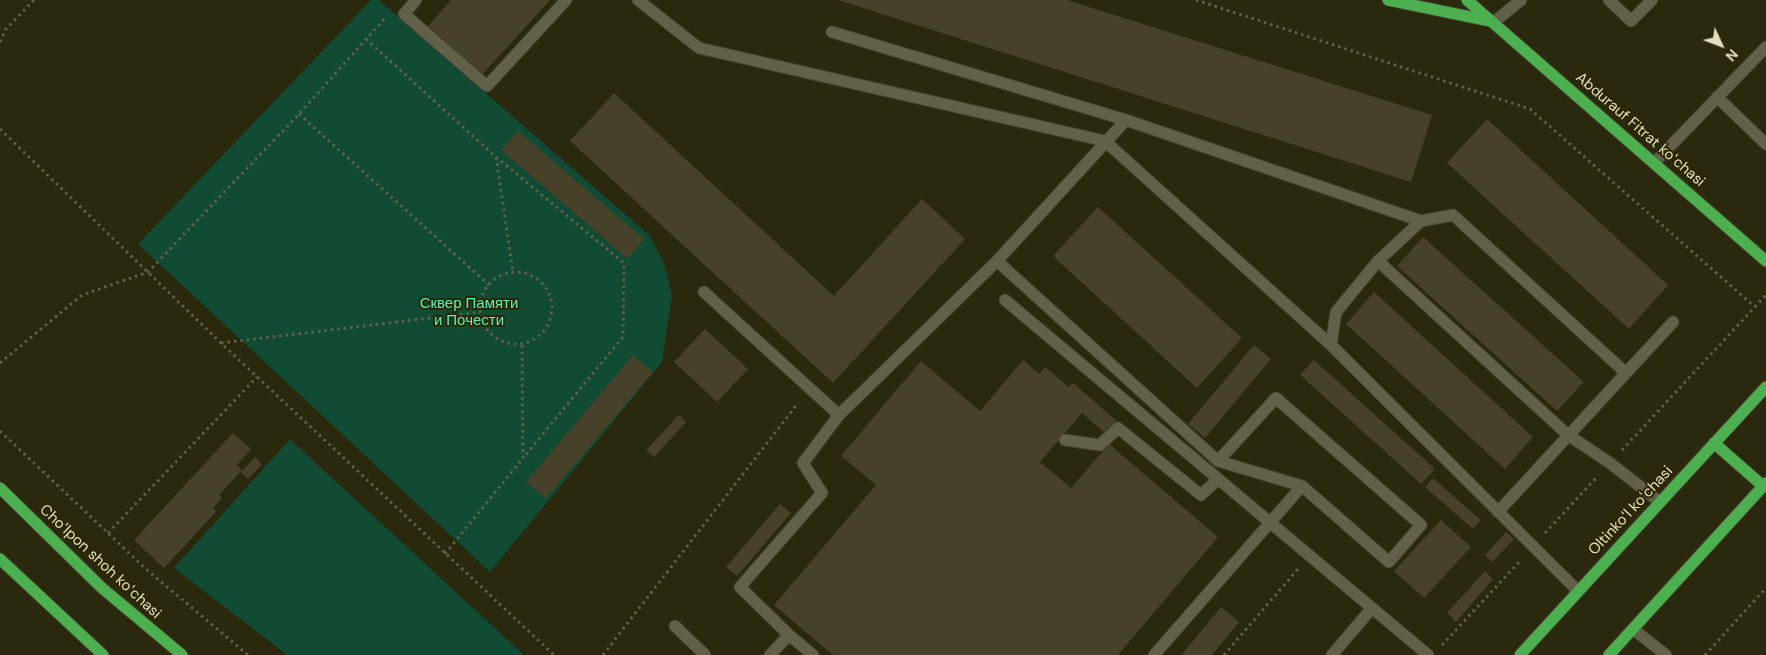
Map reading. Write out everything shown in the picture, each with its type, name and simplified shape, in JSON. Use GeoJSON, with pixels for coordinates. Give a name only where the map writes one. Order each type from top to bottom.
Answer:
{"type":"FeatureCollection","features":[{"type":"Feature","properties":{"kind":"main road","name":"Abdurauf Fitrat koʻchasi"},"geometry":{"type":"LineString","coordinates":[[1388,0],[1494,22]]}},
{"type":"Feature","properties":{"kind":"main road","name":"Abdurauf Fitrat koʻchasi"},"geometry":{"type":"LineString","coordinates":[[1467,0],[1655,162],[1766,261]]}},
{"type":"Feature","properties":{"kind":"main road","name":"Oltinkoʻl koʻchasi"},"geometry":{"type":"LineString","coordinates":[[1520,655],[1766,387]]}},
{"type":"Feature","properties":{"kind":"main road"},"geometry":{"type":"LineString","coordinates":[[1610,655],[1764,485],[1714,443]]}},
{"type":"Feature","properties":{"kind":"main road","name":"Choʻlpon shoh koʻchasi"},"geometry":{"type":"LineString","coordinates":[[0,488],[102,588],[182,655]]}},
{"type":"Feature","properties":{"kind":"main road"},"geometry":{"type":"LineString","coordinates":[[0,559],[103,655]]}},
{"type":"Feature","properties":{"kind":"lane"},"geometry":{"type":"LineString","coordinates":[[416,0],[404,14],[487,86],[566,0]]}},
{"type":"Feature","properties":{"kind":"lane"},"geometry":{"type":"LineString","coordinates":[[638,0],[699,48],[1105,141],[1331,345],[1578,591]]}},
{"type":"Feature","properties":{"kind":"lane"},"geometry":{"type":"LineString","coordinates":[[1494,22],[1521,0]]}},
{"type":"Feature","properties":{"kind":"lane"},"geometry":{"type":"LineString","coordinates":[[1608,0],[1631,21],[1652,0]]}},
{"type":"Feature","properties":{"kind":"lane"},"geometry":{"type":"LineString","coordinates":[[832,32],[1126,120],[1421,221],[1453,215],[1626,373]]}},
{"type":"Feature","properties":{"kind":"lane"},"geometry":{"type":"LineString","coordinates":[[1655,162],[1766,47]]}},
{"type":"Feature","properties":{"kind":"lane"},"geometry":{"type":"LineString","coordinates":[[1717,97],[1766,144]]}},
{"type":"Feature","properties":{"kind":"lane"},"geometry":{"type":"LineString","coordinates":[[813,655],[740,587],[822,493],[803,463],[839,415],[997,261],[1126,120]]}},
{"type":"Feature","properties":{"kind":"lane"},"geometry":{"type":"LineString","coordinates":[[1331,345],[1336,312],[1378,261],[1421,221]]}},
{"type":"Feature","properties":{"kind":"lane"},"geometry":{"type":"LineString","coordinates":[[997,261],[1218,461],[1302,486],[1389,562],[1421,525],[1276,398],[1218,461]]}},
{"type":"Feature","properties":{"kind":"lane"},"geometry":{"type":"LineString","coordinates":[[1378,261],[1568,435],[1610,463],[1660,502]]}},
{"type":"Feature","properties":{"kind":"lane"},"geometry":{"type":"LineString","coordinates":[[704,292],[839,415]]}},
{"type":"Feature","properties":{"kind":"lane"},"geometry":{"type":"LineString","coordinates":[[1005,300],[1428,655]]}},
{"type":"Feature","properties":{"kind":"lane"},"geometry":{"type":"LineString","coordinates":[[1498,512],[1674,322]]}},
{"type":"Feature","properties":{"kind":"lane"},"geometry":{"type":"LineString","coordinates":[[1066,440],[1100,445],[1118,428],[1201,495],[1218,479]]}},
{"type":"Feature","properties":{"kind":"lane"},"geometry":{"type":"LineString","coordinates":[[1154,655],[1302,486]]}},
{"type":"Feature","properties":{"kind":"lane"},"geometry":{"type":"LineString","coordinates":[[1332,655],[1372,608]]}},
{"type":"Feature","properties":{"kind":"lane"},"geometry":{"type":"LineString","coordinates":[[675,626],[705,655]]}},
{"type":"Feature","properties":{"kind":"lane"},"geometry":{"type":"LineString","coordinates":[[1633,629],[1666,655]]}},
{"type":"Feature","properties":{"kind":"lane"},"geometry":{"type":"LineString","coordinates":[[770,655],[789,634]]}},
{"type":"Feature","properties":{"kind":"path"},"geometry":{"type":"LineString","coordinates":[[0,42],[6,29],[34,0]]}},
{"type":"Feature","properties":{"kind":"path"},"geometry":{"type":"LineString","coordinates":[[1196,0],[1530,109],[1755,307]]}},
{"type":"Feature","properties":{"kind":"path"},"geometry":{"type":"LineString","coordinates":[[0,363],[82,295],[148,272],[299,114],[390,13]]}},
{"type":"Feature","properties":{"kind":"path"},"geometry":{"type":"LineString","coordinates":[[366,39],[496,158],[624,263],[623,337],[445,554]]}},
{"type":"Feature","properties":{"kind":"path"},"geometry":{"type":"LineString","coordinates":[[299,114],[489,285]]}},
{"type":"Feature","properties":{"kind":"path"},"geometry":{"type":"LineString","coordinates":[[0,129],[221,343],[554,655]]}},
{"type":"Feature","properties":{"kind":"path"},"geometry":{"type":"LineString","coordinates":[[496,158],[513,272]]}},
{"type":"Feature","properties":{"kind":"path"},"geometry":{"type":"LineString","coordinates":[[513,272],[527,274],[540,280],[548,291],[552,305],[551,319],[544,331],[533,340],[522,344],[506,342],[494,336],[484,325],[480,312],[482,298],[489,285],[500,276],[513,272]]}},
{"type":"Feature","properties":{"kind":"path"},"geometry":{"type":"LineString","coordinates":[[1440,648],[1766,296]]}},
{"type":"Feature","properties":{"kind":"path"},"geometry":{"type":"LineString","coordinates":[[221,343],[480,312]]}},
{"type":"Feature","properties":{"kind":"path"},"geometry":{"type":"LineString","coordinates":[[522,344],[523,458]]}},
{"type":"Feature","properties":{"kind":"path"},"geometry":{"type":"LineString","coordinates":[[108,533],[257,377]]}},
{"type":"Feature","properties":{"kind":"path"},"geometry":{"type":"LineString","coordinates":[[603,655],[809,389]]}},
{"type":"Feature","properties":{"kind":"path"},"geometry":{"type":"LineString","coordinates":[[0,431],[147,570],[248,655]]}},
{"type":"Feature","properties":{"kind":"path"},"geometry":{"type":"LineString","coordinates":[[1224,655],[1310,556]]}},
{"type":"Feature","properties":{"kind":"path"},"geometry":{"type":"LineString","coordinates":[[1705,655],[1766,588]]}},
{"type":"Feature","properties":{"kind":"green space","name":"Сквер Памяти и Почести"},"geometry":{"type":"Polygon","coordinates":[[[371,0],[379,0],[649,235],[664,263],[672,295],[662,362],[490,572],[138,244],[371,0]]]}},
{"type":"Feature","properties":{"kind":"green space"},"geometry":{"type":"Polygon","coordinates":[[[290,439],[524,655],[287,655],[174,568],[290,439]]]}},
{"type":"Feature","properties":{"kind":"building"},"geometry":{"type":"Polygon","coordinates":[[[451,0],[550,0],[482,75],[428,26],[451,0]]]}},
{"type":"Feature","properties":{"kind":"building"},"geometry":{"type":"Polygon","coordinates":[[[838,0],[1067,0],[1432,115],[1411,182],[838,0]]]}},
{"type":"Feature","properties":{"kind":"building"},"geometry":{"type":"Polygon","coordinates":[[[614,93],[834,296],[922,199],[965,239],[833,383],[570,141],[614,93]]]}},
{"type":"Feature","properties":{"kind":"building"},"geometry":{"type":"Polygon","coordinates":[[[1487,119],[1668,285],[1629,329],[1447,163],[1487,119]]]}},
{"type":"Feature","properties":{"kind":"building"},"geometry":{"type":"Polygon","coordinates":[[[518,131],[644,239],[628,259],[501,150],[518,131]]]}},
{"type":"Feature","properties":{"kind":"building"},"geometry":{"type":"Polygon","coordinates":[[[1098,207],[1242,338],[1197,388],[1053,256],[1098,207]]]}},
{"type":"Feature","properties":{"kind":"building"},"geometry":{"type":"Polygon","coordinates":[[[1423,237],[1584,382],[1557,411],[1397,266],[1423,237]]]}},
{"type":"Feature","properties":{"kind":"building"},"geometry":{"type":"Polygon","coordinates":[[[1374,292],[1533,437],[1505,469],[1346,324],[1374,292]]]}},
{"type":"Feature","properties":{"kind":"building"},"geometry":{"type":"Polygon","coordinates":[[[705,329],[748,369],[717,402],[674,362],[705,329]]]}},
{"type":"Feature","properties":{"kind":"building"},"geometry":{"type":"Polygon","coordinates":[[[1254,345],[1271,359],[1205,438],[1188,424],[1254,345]]]}},
{"type":"Feature","properties":{"kind":"building"},"geometry":{"type":"Polygon","coordinates":[[[633,355],[653,372],[546,498],[526,482],[633,355]]]}},
{"type":"Feature","properties":{"kind":"building"},"geometry":{"type":"Polygon","coordinates":[[[1023,360],[1039,374],[1045,367],[1069,387],[1073,383],[1117,421],[1106,434],[1082,413],[1040,462],[1071,488],[1109,444],[1218,537],[1118,655],[833,655],[774,605],[876,485],[841,456],[921,361],[980,411],[1023,360]]]}},
{"type":"Feature","properties":{"kind":"building"},"geometry":{"type":"Polygon","coordinates":[[[1314,360],[1435,469],[1421,484],[1300,375],[1314,360]]]}},
{"type":"Feature","properties":{"kind":"building"},"geometry":{"type":"Polygon","coordinates":[[[679,415],[686,422],[654,457],[646,450],[679,415]]]}},
{"type":"Feature","properties":{"kind":"building"},"geometry":{"type":"Polygon","coordinates":[[[233,433],[251,449],[237,465],[242,470],[219,495],[222,498],[213,508],[216,512],[164,568],[134,540],[233,433]]]}},
{"type":"Feature","properties":{"kind":"building"},"geometry":{"type":"Polygon","coordinates":[[[255,457],[262,464],[248,479],[241,472],[255,457]]]}},
{"type":"Feature","properties":{"kind":"building"},"geometry":{"type":"Polygon","coordinates":[[[1433,478],[1481,520],[1473,529],[1425,487],[1433,478]]]}},
{"type":"Feature","properties":{"kind":"building"},"geometry":{"type":"Polygon","coordinates":[[[780,504],[791,513],[737,576],[726,567],[780,504]]]}},
{"type":"Feature","properties":{"kind":"building"},"geometry":{"type":"Polygon","coordinates":[[[1441,520],[1471,547],[1424,598],[1394,571],[1441,520]]]}},
{"type":"Feature","properties":{"kind":"building"},"geometry":{"type":"Polygon","coordinates":[[[1506,532],[1514,539],[1492,562],[1485,555],[1506,532]]]}},
{"type":"Feature","properties":{"kind":"building"},"geometry":{"type":"Polygon","coordinates":[[[1485,571],[1493,579],[1456,622],[1447,613],[1485,571]]]}},
{"type":"Feature","properties":{"kind":"building"},"geometry":{"type":"Polygon","coordinates":[[[1221,607],[1239,622],[1212,655],[1185,655],[1183,653],[1221,607]]]}},
{"type":"Feature","properties":{"kind":"traffic: fast"},"geometry":{"type":"LineString","coordinates":[[1388,0],[1490,21]]}},
{"type":"Feature","properties":{"kind":"traffic: fast"},"geometry":{"type":"LineString","coordinates":[[1467,0],[1766,261]]}},
{"type":"Feature","properties":{"kind":"traffic: fast"},"geometry":{"type":"LineString","coordinates":[[1520,655],[1766,387]]}},
{"type":"Feature","properties":{"kind":"traffic: fast"},"geometry":{"type":"LineString","coordinates":[[1714,443],[1763,486]]}},
{"type":"Feature","properties":{"kind":"traffic: fast"},"geometry":{"type":"LineString","coordinates":[[1609,655],[1766,483]]}},
{"type":"Feature","properties":{"kind":"traffic: fast"},"geometry":{"type":"LineString","coordinates":[[0,488],[102,588],[182,655]]}},
{"type":"Feature","properties":{"kind":"traffic: fast"},"geometry":{"type":"LineString","coordinates":[[0,559],[103,655]]}}]}
